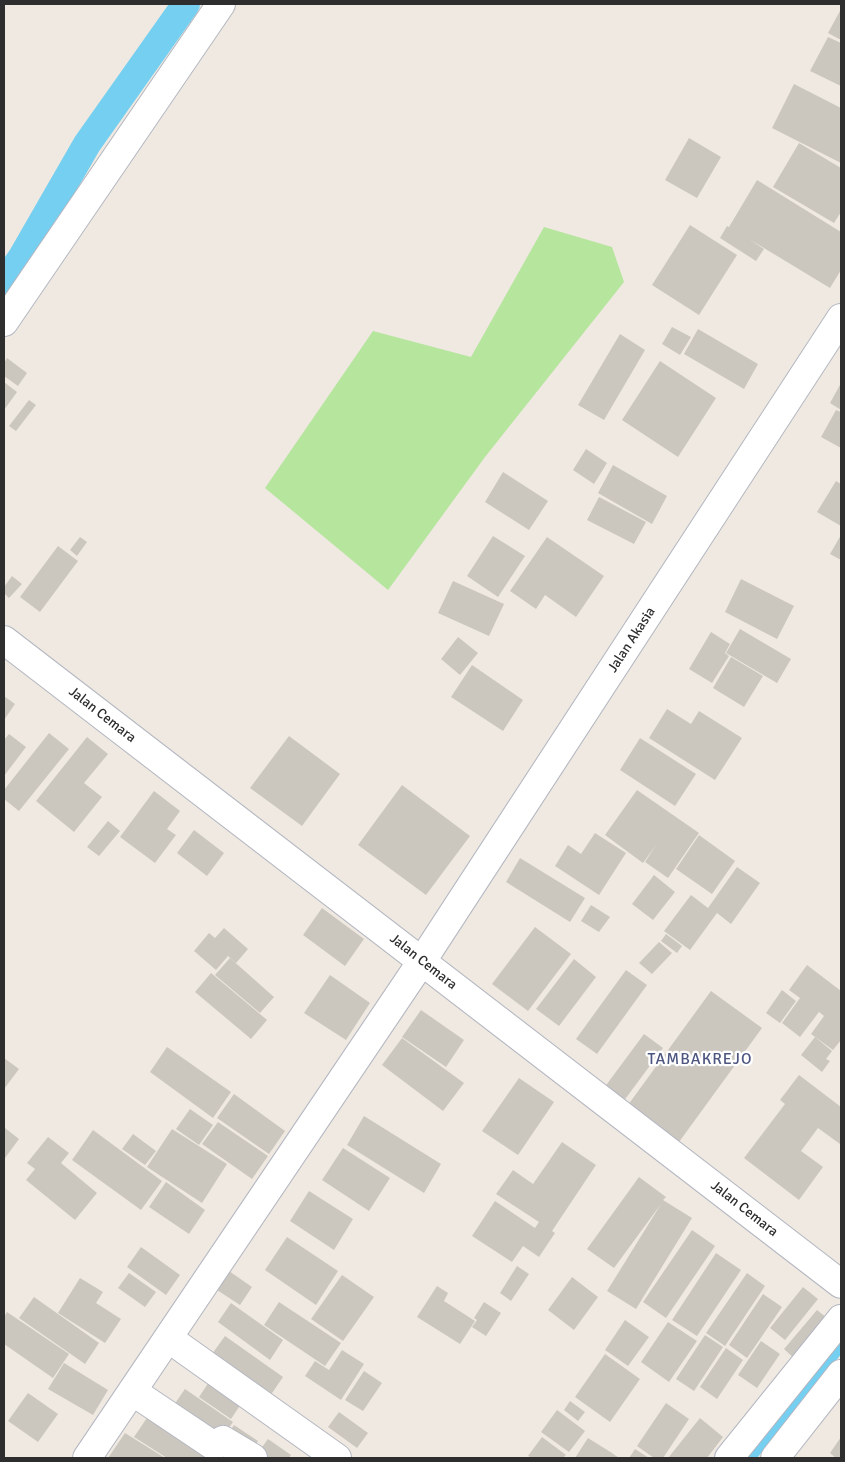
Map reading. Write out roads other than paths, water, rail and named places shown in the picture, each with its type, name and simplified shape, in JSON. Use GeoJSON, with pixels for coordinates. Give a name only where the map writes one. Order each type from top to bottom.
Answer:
{"type":"FeatureCollection","features":[{"type":"Feature","properties":{"kind":"street"},"geometry":{"type":"LineString","coordinates":[[4,322],[221,4]]}},
{"type":"Feature","properties":{"kind":"street","name":"Jalan Akasia"},"geometry":{"type":"LineString","coordinates":[[87,1458],[422,961],[841,318]]}},
{"type":"Feature","properties":{"kind":"street","name":"Jalan Cemara"},"geometry":{"type":"LineString","coordinates":[[4,640],[841,1284]]}},
{"type":"Feature","properties":{"kind":"street"},"geometry":{"type":"LineString","coordinates":[[729,1458],[841,1319]]}},
{"type":"Feature","properties":{"kind":"street"},"geometry":{"type":"LineString","coordinates":[[168,1338],[337,1458]]}},
{"type":"Feature","properties":{"kind":"street"},"geometry":{"type":"LineString","coordinates":[[775,1458],[841,1374]]}},
{"type":"Feature","properties":{"kind":"street"},"geometry":{"type":"LineString","coordinates":[[132,1391],[214,1446],[223,1440],[253,1458]]}},
{"type":"Feature","properties":{"kind":"waterway"},"geometry":{"type":"LineString","coordinates":[[4,283],[22,257],[87,144],[186,4]]}},
{"type":"Feature","properties":{"kind":"waterway"},"geometry":{"type":"LineString","coordinates":[[752,1458],[841,1348]]}},
{"type":"Feature","properties":{"kind":"district","name":"TAMBAKREJO"},"geometry":{"type":"Point","coordinates":[700,1060]}}]}
